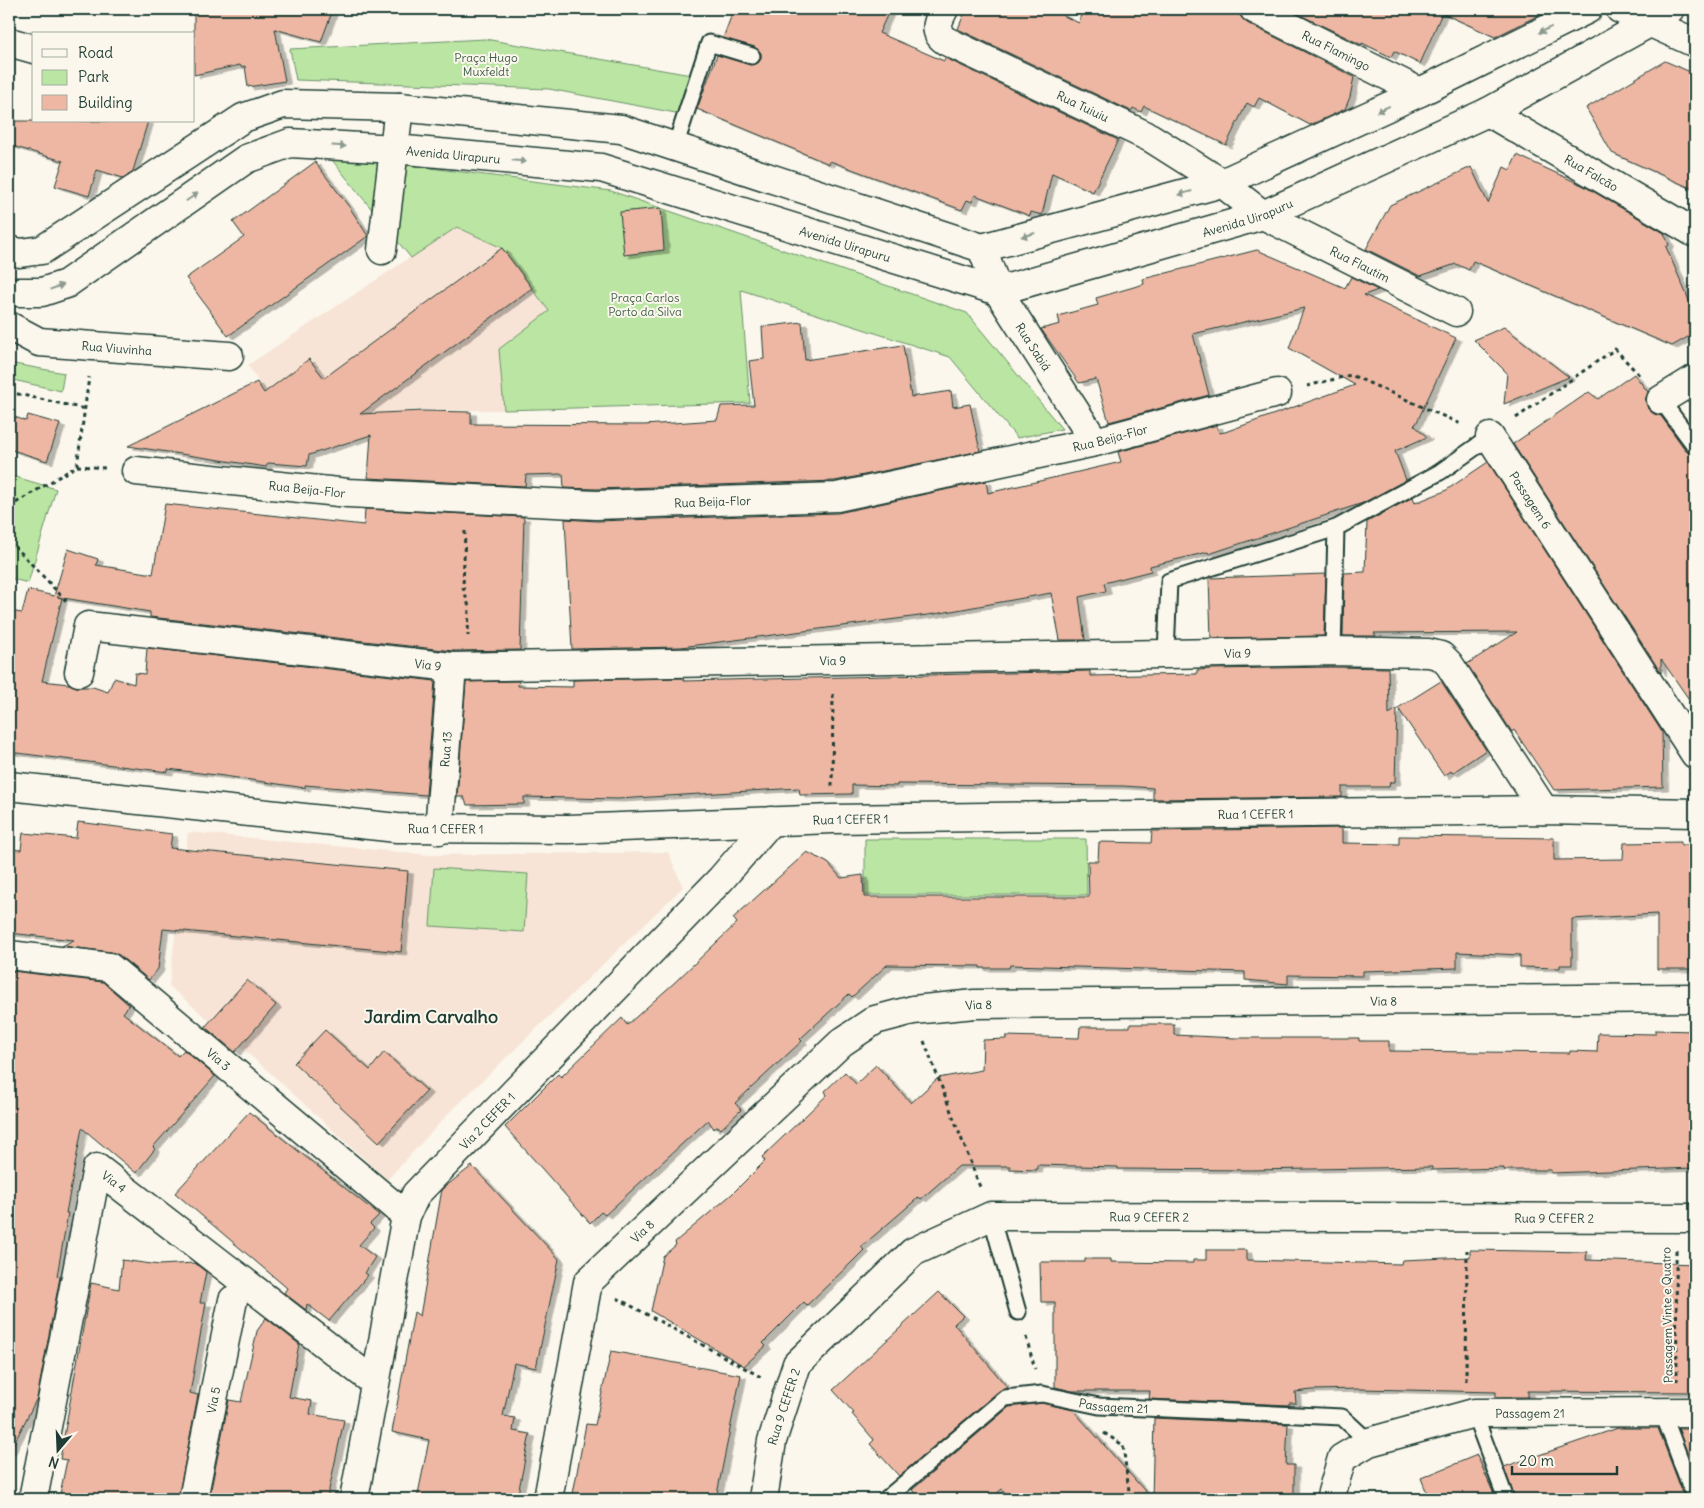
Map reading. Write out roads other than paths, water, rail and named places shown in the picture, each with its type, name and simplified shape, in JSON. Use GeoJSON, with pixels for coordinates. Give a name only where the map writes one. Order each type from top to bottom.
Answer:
{"type":"FeatureCollection","features":[{"type":"Feature","properties":{"kind":"street","name":"Rua Flamingo"},"geometry":{"type":"LineString","coordinates":[[1254,9],[1420,92]]}},
{"type":"Feature","properties":{"kind":"street"},"geometry":{"type":"LineString","coordinates":[[9,250],[20,253],[42,250],[243,118],[282,104],[399,107],[621,129],[982,248],[1222,183],[1420,92],[1588,9]]}},
{"type":"Feature","properties":{"kind":"street"},"geometry":{"type":"LineString","coordinates":[[1620,9],[1660,15],[1695,43]]}},
{"type":"Feature","properties":{"kind":"street","name":"Avenida Uirapuru"},"geometry":{"type":"LineString","coordinates":[[9,292],[42,292],[66,284],[246,159],[290,143],[395,149],[601,168],[998,291],[1263,215],[1488,112],[1660,15]]}},
{"type":"Feature","properties":{"kind":"street","name":"Rua Tuiuiu"},"geometry":{"type":"LineString","coordinates":[[941,22],[946,41],[1151,138],[1222,183],[1263,215]]}},
{"type":"Feature","properties":{"kind":"street"},"geometry":{"type":"LineString","coordinates":[[9,42],[32,48]]}},
{"type":"Feature","properties":{"kind":"street"},"geometry":{"type":"LineString","coordinates":[[382,250],[399,107]]}},
{"type":"Feature","properties":{"kind":"street","name":"Rua Falcão"},"geometry":{"type":"LineString","coordinates":[[1488,112],[1695,232]]}},
{"type":"Feature","properties":{"kind":"street","name":"Rua Flautim"},"geometry":{"type":"LineString","coordinates":[[1263,215],[1456,312]]}},
{"type":"Feature","properties":{"kind":"street","name":"Rua Sabiá"},"geometry":{"type":"LineString","coordinates":[[982,248],[998,291],[1095,442]]}},
{"type":"Feature","properties":{"kind":"street","name":"Rua Viuvinha"},"geometry":{"type":"LineString","coordinates":[[9,326],[39,342],[229,356]]}},
{"type":"Feature","properties":{"kind":"street"},"geometry":{"type":"LineString","coordinates":[[1662,400],[1695,379]]}},
{"type":"Feature","properties":{"kind":"street","name":"Rua Beija-Flor"},"geometry":{"type":"LineString","coordinates":[[136,471],[348,493],[596,505],[836,496],[1095,442],[1277,393]]}},
{"type":"Feature","properties":{"kind":"street","name":"Passagem 6"},"geometry":{"type":"LineString","coordinates":[[1490,437],[1695,754]]}},
{"type":"Feature","properties":{"kind":"street","name":"Via 9"},"geometry":{"type":"LineString","coordinates":[[80,672],[88,626],[459,667],[1333,651],[1429,653],[1441,656],[1449,664],[1544,810]]}},
{"type":"Feature","properties":{"kind":"street","name":"Rua 13"},"geometry":{"type":"LineString","coordinates":[[439,830],[459,667]]}},
{"type":"Feature","properties":{"kind":"street","name":"Rua 1 CEFER 1"},"geometry":{"type":"LineString","coordinates":[[9,786],[397,828],[439,830],[569,829],[832,819],[1544,810],[1695,813]]}},
{"type":"Feature","properties":{"kind":"street","name":"Via 2 CEFER 1"},"geometry":{"type":"LineString","coordinates":[[354,1499],[406,1216],[416,1194],[721,878],[771,821]]}},
{"type":"Feature","properties":{"kind":"street","name":"Via 3"},"geometry":{"type":"LineString","coordinates":[[9,955],[109,967],[406,1216]]}},
{"type":"Feature","properties":{"kind":"street","name":"Via 8"},"geometry":{"type":"LineString","coordinates":[[548,1499],[588,1282],[842,1042],[875,1020],[913,1010],[975,1004],[1695,998]]}},
{"type":"Feature","properties":{"kind":"street","name":"Via 4"},"geometry":{"type":"LineString","coordinates":[[33,1499],[97,1168],[374,1382]]}},
{"type":"Feature","properties":{"kind":"street","name":"Rua 9 CEFER 2"},"geometry":{"type":"LineString","coordinates":[[763,1499],[772,1442],[797,1364],[913,1252],[991,1216],[1685,1218]]}},
{"type":"Feature","properties":{"kind":"street","name":"Via 5"},"geometry":{"type":"LineString","coordinates":[[193,1499],[233,1300]]}},
{"type":"Feature","properties":{"kind":"street","name":"Passagem 21"},"geometry":{"type":"LineString","coordinates":[[1330,1499],[1342,1458],[1369,1442],[1474,1413],[1678,1412]]}},
{"type":"Feature","properties":{"kind":"lane"},"geometry":{"type":"LineString","coordinates":[[675,147],[710,43],[752,56]]}},
{"type":"Feature","properties":{"kind":"lane"},"geometry":{"type":"LineString","coordinates":[[1662,400],[1695,446]]}},
{"type":"Feature","properties":{"kind":"lane"},"geometry":{"type":"LineString","coordinates":[[1166,654],[1168,581],[1336,528],[1440,472],[1490,437]]}},
{"type":"Feature","properties":{"kind":"lane"},"geometry":{"type":"LineString","coordinates":[[1333,651],[1336,528]]}},
{"type":"Feature","properties":{"kind":"lane"},"geometry":{"type":"LineString","coordinates":[[991,1216],[1018,1312]]}},
{"type":"Feature","properties":{"kind":"lane","name":"Passagem 21"},"geometry":{"type":"LineString","coordinates":[[886,1499],[1005,1398],[1042,1394],[1100,1406],[1342,1417],[1369,1442]]}},
{"type":"Feature","properties":{"kind":"lane"},"geometry":{"type":"LineString","coordinates":[[1678,1412],[1695,1499]]}},
{"type":"Feature","properties":{"kind":"lane"},"geometry":{"type":"LineString","coordinates":[[1474,1413],[1506,1499]]}},
{"type":"Feature","properties":{"kind":"district","name":"Jardim Carvalho"},"geometry":{"type":"Point","coordinates":[431,1016]}},
{"type":"Feature","properties":{"kind":"park label","name":"Praça Hugo Muxfeldt"},"geometry":{"type":"Point","coordinates":[486,64]}},
{"type":"Feature","properties":{"kind":"park label","name":"Praça Carlos Porto da Silva"},"geometry":{"type":"Point","coordinates":[645,304]}}]}
